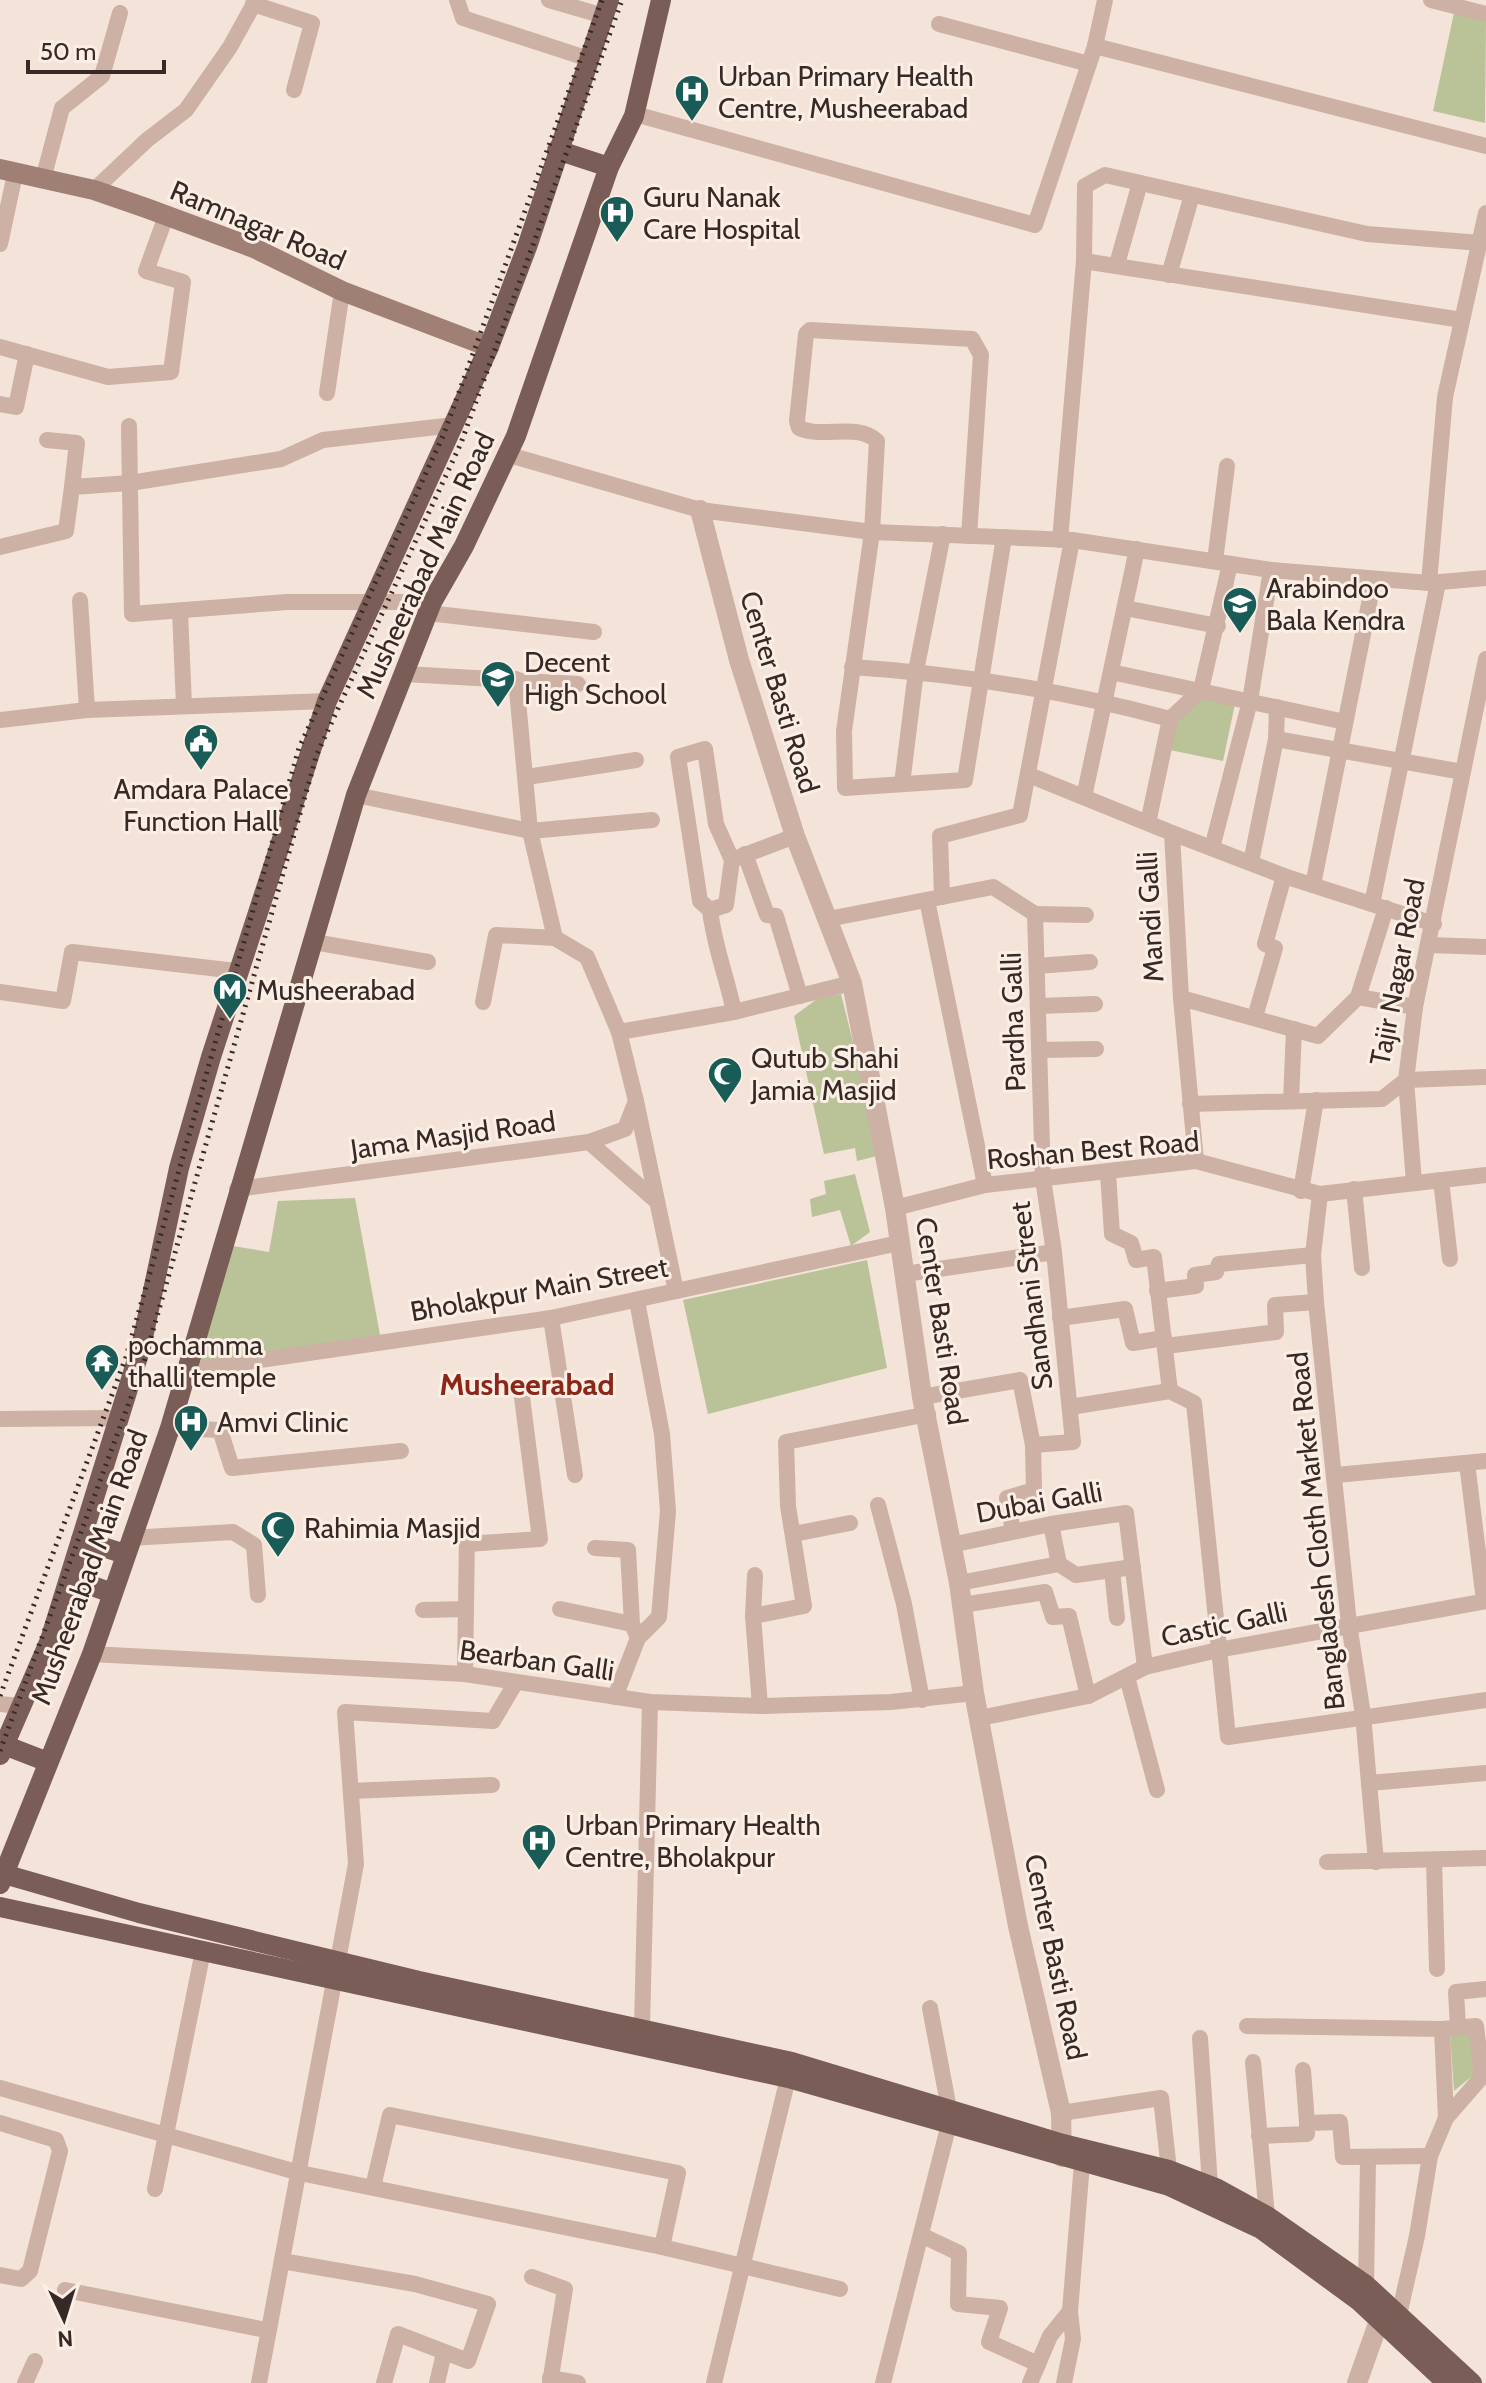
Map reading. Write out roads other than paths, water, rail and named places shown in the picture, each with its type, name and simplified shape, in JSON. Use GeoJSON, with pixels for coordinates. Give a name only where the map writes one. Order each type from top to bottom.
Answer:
{"type":"FeatureCollection","features":[{"type":"Feature","properties":{"kind":"main road","name":"Musheerabad Main Road"},"geometry":{"type":"LineString","coordinates":[[2,1879],[92,1654],[170,1428],[237,1189],[356,795],[430,608],[509,455],[609,167],[635,114],[661,0]]}},
{"type":"Feature","properties":{"kind":"main road","name":"Musheerabad Main Road"},"geometry":{"type":"LineString","coordinates":[[2,1750],[10,1705],[50,1640],[70,1578],[141,1347],[179,1168],[236,971],[327,701],[349,648],[376,601],[489,347],[527,247],[607,8]]}},
{"type":"Feature","properties":{"kind":"main road"},"geometry":{"type":"LineString","coordinates":[[557,150],[609,167]]}},
{"type":"Feature","properties":{"kind":"main road","name":"Ramnagar Road"},"geometry":{"type":"LineString","coordinates":[[8,171],[94,190],[254,248],[342,291],[489,347]]}},
{"type":"Feature","properties":{"kind":"main road"},"geometry":{"type":"LineString","coordinates":[[81,1540],[127,1546]]}},
{"type":"Feature","properties":{"kind":"main road"},"geometry":{"type":"LineString","coordinates":[[70,1578],[112,1593]]}},
{"type":"Feature","properties":{"kind":"main road"},"geometry":{"type":"LineString","coordinates":[[2,1750],[48,1762]]}},
{"type":"Feature","properties":{"kind":"main road"},"geometry":{"type":"LineString","coordinates":[[2,1879],[139,1913],[337,1971],[949,2116]]}},
{"type":"Feature","properties":{"kind":"main road"},"geometry":{"type":"LineString","coordinates":[[0,1907],[203,1951],[488,1997],[642,2027],[792,2062],[1062,2151],[1169,2170],[1210,2185],[1267,2216],[1366,2285],[1447,2383]]}},
{"type":"Feature","properties":{"kind":"main road"},"geometry":{"type":"LineString","coordinates":[[1062,2151],[1082,2163],[1169,2186],[1261,2229],[1389,2316],[1472,2383]]}},
{"type":"Feature","properties":{"kind":"street"},"geometry":{"type":"LineString","coordinates":[[457,0],[463,18],[589,59]]}},
{"type":"Feature","properties":{"kind":"street"},"geometry":{"type":"LineString","coordinates":[[549,0],[607,8]]}},
{"type":"Feature","properties":{"kind":"street"},"geometry":{"type":"LineString","coordinates":[[635,114],[1035,225],[1095,46],[1105,0]]}},
{"type":"Feature","properties":{"kind":"street"},"geometry":{"type":"LineString","coordinates":[[1431,0],[1486,14]]}},
{"type":"Feature","properties":{"kind":"street"},"geometry":{"type":"LineString","coordinates":[[94,190],[147,140],[186,110],[230,47],[255,2],[312,23],[294,90]]}},
{"type":"Feature","properties":{"kind":"street"},"geometry":{"type":"LineString","coordinates":[[43,179],[62,108],[102,76],[120,13]]}},
{"type":"Feature","properties":{"kind":"street"},"geometry":{"type":"LineString","coordinates":[[939,24],[1089,64]]}},
{"type":"Feature","properties":{"kind":"street"},"geometry":{"type":"LineString","coordinates":[[1095,46],[1486,146]]}},
{"type":"Feature","properties":{"kind":"street"},"geometry":{"type":"LineString","coordinates":[[0,244],[8,171]]}},
{"type":"Feature","properties":{"kind":"street"},"geometry":{"type":"LineString","coordinates":[[985,1185],[935,898],[940,836],[1020,815],[1029,775],[1066,540],[1084,261],[1085,186],[1105,175],[1367,234],[1481,243]]}},
{"type":"Feature","properties":{"kind":"street"},"geometry":{"type":"LineString","coordinates":[[1117,264],[1140,183]]}},
{"type":"Feature","properties":{"kind":"street"},"geometry":{"type":"LineString","coordinates":[[1169,275],[1192,195]]}},
{"type":"Feature","properties":{"kind":"street"},"geometry":{"type":"LineString","coordinates":[[1181,998],[1318,1036],[1358,997],[1379,906],[1434,583],[1445,397],[1462,320],[1478,293],[1486,215]]}},
{"type":"Feature","properties":{"kind":"street"},"geometry":{"type":"LineString","coordinates":[[0,347],[108,377],[171,372],[183,282],[146,271],[166,216]]}},
{"type":"Feature","properties":{"kind":"street"},"geometry":{"type":"LineString","coordinates":[[1084,261],[1462,320]]}},
{"type":"Feature","properties":{"kind":"street"},"geometry":{"type":"LineString","coordinates":[[327,393],[342,291]]}},
{"type":"Feature","properties":{"kind":"street"},"geometry":{"type":"LineString","coordinates":[[969,536],[981,355],[972,339],[810,330],[806,334],[797,421],[807,432],[859,433],[870,435],[877,441],[872,532],[844,731],[845,788],[965,780],[1004,537]]}},
{"type":"Feature","properties":{"kind":"street"},"geometry":{"type":"LineString","coordinates":[[0,404],[16,407],[27,354]]}},
{"type":"Feature","properties":{"kind":"street"},"geometry":{"type":"LineString","coordinates":[[72,487],[130,483],[281,459],[323,440],[454,425]]}},
{"type":"Feature","properties":{"kind":"street"},"geometry":{"type":"LineString","coordinates":[[129,426],[132,614],[287,602],[376,601],[594,632]]}},
{"type":"Feature","properties":{"kind":"street"},"geometry":{"type":"LineString","coordinates":[[0,547],[66,531],[77,443],[47,440]]}},
{"type":"Feature","properties":{"kind":"street"},"geometry":{"type":"LineString","coordinates":[[509,455],[700,510],[872,532],[1066,540],[1271,570],[1374,579],[1434,583],[1486,578]]}},
{"type":"Feature","properties":{"kind":"street"},"geometry":{"type":"LineString","coordinates":[[1148,823],[1170,719],[1201,690],[1218,626],[1227,466]]}},
{"type":"Feature","properties":{"kind":"street","name":"Center Basti Road"},"geometry":{"type":"LineString","coordinates":[[700,510],[726,618],[795,836],[852,983],[895,1208],[925,1406],[959,1583],[974,1693],[1018,1926],[1061,2113],[1062,2151]]}},
{"type":"Feature","properties":{"kind":"street"},"geometry":{"type":"LineString","coordinates":[[902,784],[916,671],[943,534]]}},
{"type":"Feature","properties":{"kind":"street"},"geometry":{"type":"LineString","coordinates":[[1084,797],[1137,549]]}},
{"type":"Feature","properties":{"kind":"street"},"geometry":{"type":"LineString","coordinates":[[1212,848],[1250,701],[1271,570]]}},
{"type":"Feature","properties":{"kind":"street"},"geometry":{"type":"LineString","coordinates":[[1313,885],[1374,579]]}},
{"type":"Feature","properties":{"kind":"street"},"geometry":{"type":"LineString","coordinates":[[80,600],[87,710]]}},
{"type":"Feature","properties":{"kind":"street"},"geometry":{"type":"LineString","coordinates":[[1125,608],[1218,626]]}},
{"type":"Feature","properties":{"kind":"street"},"geometry":{"type":"LineString","coordinates":[[180,611],[184,706]]}},
{"type":"Feature","properties":{"kind":"street","name":"Tajir Nagar Road"},"geometry":{"type":"LineString","coordinates":[[1190,1104],[1382,1099],[1406,1080],[1415,1007],[1463,772],[1479,735],[1486,659]]}},
{"type":"Feature","properties":{"kind":"street"},"geometry":{"type":"LineString","coordinates":[[852,667],[916,671],[1043,689],[1170,719]]}},
{"type":"Feature","properties":{"kind":"street"},"geometry":{"type":"LineString","coordinates":[[1111,672],[1345,722]]}},
{"type":"Feature","properties":{"kind":"street"},"geometry":{"type":"LineString","coordinates":[[405,674],[578,684]]}},
{"type":"Feature","properties":{"kind":"street"},"geometry":{"type":"LineString","coordinates":[[516,679],[530,831],[555,938]]}},
{"type":"Feature","properties":{"kind":"street"},"geometry":{"type":"LineString","coordinates":[[0,720],[87,710],[327,701]]}},
{"type":"Feature","properties":{"kind":"street"},"geometry":{"type":"LineString","coordinates":[[1251,862],[1276,739],[1277,707]]}},
{"type":"Feature","properties":{"kind":"street"},"geometry":{"type":"LineString","coordinates":[[1276,739],[1463,772]]}},
{"type":"Feature","properties":{"kind":"street"},"geometry":{"type":"LineString","coordinates":[[734,1012],[726,975],[714,945],[710,910],[700,901],[678,757],[705,749],[716,824],[738,857],[767,915],[776,916],[800,996]]}},
{"type":"Feature","properties":{"kind":"street"},"geometry":{"type":"LineString","coordinates":[[527,777],[636,760]]}},
{"type":"Feature","properties":{"kind":"street","name":"Mandi Galli"},"geometry":{"type":"LineString","coordinates":[[1029,775],[1172,833],[1181,998],[1196,1161]]}},
{"type":"Feature","properties":{"kind":"street"},"geometry":{"type":"LineString","coordinates":[[356,795],[530,831],[652,820]]}},
{"type":"Feature","properties":{"kind":"street"},"geometry":{"type":"LineString","coordinates":[[688,829],[716,824]]}},
{"type":"Feature","properties":{"kind":"street"},"geometry":{"type":"LineString","coordinates":[[1172,833],[1284,876],[1434,924]]}},
{"type":"Feature","properties":{"kind":"street"},"geometry":{"type":"LineString","coordinates":[[738,857],[795,836]]}},
{"type":"Feature","properties":{"kind":"street"},"geometry":{"type":"LineString","coordinates":[[710,910],[726,905],[738,857]]}},
{"type":"Feature","properties":{"kind":"street"},"geometry":{"type":"LineString","coordinates":[[1255,1017],[1275,948],[1265,944],[1284,876]]}},
{"type":"Feature","properties":{"kind":"street","name":"Pardha Galli"},"geometry":{"type":"LineString","coordinates":[[935,898],[993,887],[1035,914],[1043,1179]]}},
{"type":"Feature","properties":{"kind":"street"},"geometry":{"type":"LineString","coordinates":[[828,919],[935,898]]}},
{"type":"Feature","properties":{"kind":"street"},"geometry":{"type":"LineString","coordinates":[[1035,914],[1086,915]]}},
{"type":"Feature","properties":{"kind":"street"},"geometry":{"type":"LineString","coordinates":[[483,1002],[496,935],[555,938],[587,957],[619,1032],[676,1291]]}},
{"type":"Feature","properties":{"kind":"street"},"geometry":{"type":"LineString","coordinates":[[314,942],[428,962]]}},
{"type":"Feature","properties":{"kind":"street"},"geometry":{"type":"LineString","coordinates":[[1429,945],[1486,947]]}},
{"type":"Feature","properties":{"kind":"street"},"geometry":{"type":"LineString","coordinates":[[0,992],[63,1001],[72,952],[236,971]]}},
{"type":"Feature","properties":{"kind":"street"},"geometry":{"type":"LineString","coordinates":[[1037,966],[1090,962]]}},
{"type":"Feature","properties":{"kind":"street"},"geometry":{"type":"LineString","coordinates":[[619,1032],[734,1012],[852,983]]}},
{"type":"Feature","properties":{"kind":"street"},"geometry":{"type":"LineString","coordinates":[[1358,997],[1415,1007]]}},
{"type":"Feature","properties":{"kind":"street"},"geometry":{"type":"LineString","coordinates":[[1039,1006],[1095,1004]]}},
{"type":"Feature","properties":{"kind":"street"},"geometry":{"type":"LineString","coordinates":[[1291,1101],[1294,1029]]}},
{"type":"Feature","properties":{"kind":"street"},"geometry":{"type":"LineString","coordinates":[[1041,1050],[1096,1049]]}},
{"type":"Feature","properties":{"kind":"street"},"geometry":{"type":"LineString","coordinates":[[1414,1183],[1406,1080],[1486,1077]]}},
{"type":"Feature","properties":{"kind":"street"},"geometry":{"type":"LineString","coordinates":[[1301,1191],[1316,1100]]}},
{"type":"Feature","properties":{"kind":"street"},"geometry":{"type":"LineString","coordinates":[[589,1142],[625,1129],[636,1101]]}},
{"type":"Feature","properties":{"kind":"street","name":"Jama Masjid Road"},"geometry":{"type":"LineString","coordinates":[[237,1189],[589,1142],[654,1199]]}},
{"type":"Feature","properties":{"kind":"street","name":"Roshan Best Road"},"geometry":{"type":"LineString","coordinates":[[895,1208],[985,1185],[1196,1161],[1320,1194],[1486,1175]]}},
{"type":"Feature","properties":{"kind":"street"},"geometry":{"type":"LineString","coordinates":[[1108,1173],[1112,1234],[1131,1243],[1136,1260],[1154,1257],[1170,1391]]}},
{"type":"Feature","properties":{"kind":"street","name":"Sandhani Street"},"geometry":{"type":"LineString","coordinates":[[1033,1445],[1073,1442],[1054,1252],[1043,1179]]}},
{"type":"Feature","properties":{"kind":"street"},"geometry":{"type":"LineString","coordinates":[[1441,1180],[1450,1259]]}},
{"type":"Feature","properties":{"kind":"street"},"geometry":{"type":"LineString","coordinates":[[1354,1189],[1362,1268]]}},
{"type":"Feature","properties":{"kind":"street","name":"Bangladesh Cloth Market Road"},"geometry":{"type":"LineString","coordinates":[[1320,1194],[1313,1255],[1316,1302],[1349,1624],[1363,1715],[1376,1862]]}},
{"type":"Feature","properties":{"kind":"street","name":"Bholakpur Main Street"},"geometry":{"type":"LineString","coordinates":[[185,1371],[551,1318],[899,1243]]}},
{"type":"Feature","properties":{"kind":"street"},"geometry":{"type":"LineString","coordinates":[[905,1274],[1054,1252]]}},
{"type":"Feature","properties":{"kind":"street"},"geometry":{"type":"LineString","coordinates":[[1157,1291],[1196,1286],[1195,1275],[1216,1272],[1219,1264],[1313,1255]]}},
{"type":"Feature","properties":{"kind":"street"},"geometry":{"type":"LineString","coordinates":[[560,1609],[635,1631],[659,1617],[668,1511],[662,1434],[637,1301]]}},
{"type":"Feature","properties":{"kind":"street"},"geometry":{"type":"LineString","coordinates":[[1060,1318],[1125,1309],[1133,1343],[1165,1342],[1276,1332],[1275,1305],[1316,1302]]}},
{"type":"Feature","properties":{"kind":"street"},"geometry":{"type":"LineString","coordinates":[[551,1318],[575,1475]]}},
{"type":"Feature","properties":{"kind":"street"},"geometry":{"type":"LineString","coordinates":[[753,1616],[804,1606],[788,1506],[786,1442],[1020,1380],[1033,1445],[1034,1490],[1007,1498],[1013,1531]]}},
{"type":"Feature","properties":{"kind":"street"},"geometry":{"type":"LineString","coordinates":[[1070,1407],[1170,1391],[1194,1403],[1228,1737],[1363,1715],[1486,1700]]}},
{"type":"Feature","properties":{"kind":"street"},"geometry":{"type":"LineString","coordinates":[[465,1674],[467,1539],[540,1539],[522,1397]]}},
{"type":"Feature","properties":{"kind":"street"},"geometry":{"type":"LineString","coordinates":[[0,1419],[117,1418]]}},
{"type":"Feature","properties":{"kind":"street"},"geometry":{"type":"LineString","coordinates":[[170,1428],[220,1430],[232,1468],[401,1451]]}},
{"type":"Feature","properties":{"kind":"street"},"geometry":{"type":"LineString","coordinates":[[1336,1475],[1486,1461]]}},
{"type":"Feature","properties":{"kind":"street"},"geometry":{"type":"LineString","coordinates":[[1467,1463],[1485,1601]]}},
{"type":"Feature","properties":{"kind":"street"},"geometry":{"type":"LineString","coordinates":[[878,1505],[904,1604],[922,1700]]}},
{"type":"Feature","properties":{"kind":"street","name":"Dubai Galli"},"geometry":{"type":"LineString","coordinates":[[951,1545],[1051,1524],[1126,1513],[1145,1667]]}},
{"type":"Feature","properties":{"kind":"street"},"geometry":{"type":"LineString","coordinates":[[794,1534],[850,1523]]}},
{"type":"Feature","properties":{"kind":"street"},"geometry":{"type":"LineString","coordinates":[[1051,1524],[1059,1564]]}},
{"type":"Feature","properties":{"kind":"street"},"geometry":{"type":"LineString","coordinates":[[127,1546],[233,1532],[254,1545],[258,1595]]}},
{"type":"Feature","properties":{"kind":"street"},"geometry":{"type":"LineString","coordinates":[[595,1548],[628,1550],[635,1631],[615,1697]]}},
{"type":"Feature","properties":{"kind":"street"},"geometry":{"type":"LineString","coordinates":[[959,1583],[1059,1564],[1076,1575],[1133,1567]]}},
{"type":"Feature","properties":{"kind":"street"},"geometry":{"type":"LineString","coordinates":[[1112,1570],[1117,1618]]}},
{"type":"Feature","properties":{"kind":"street"},"geometry":{"type":"LineString","coordinates":[[755,1575],[753,1616],[760,1706]]}},
{"type":"Feature","properties":{"kind":"street"},"geometry":{"type":"LineString","coordinates":[[962,1605],[1045,1592],[1053,1617],[1069,1616],[1088,1696]]}},
{"type":"Feature","properties":{"kind":"street","name":"Castic Galli"},"geometry":{"type":"LineString","coordinates":[[980,1718],[1088,1696],[1145,1667],[1218,1650],[1485,1601]]}},
{"type":"Feature","properties":{"kind":"street"},"geometry":{"type":"LineString","coordinates":[[423,1610],[466,1609]]}},
{"type":"Feature","properties":{"kind":"street","name":"Bearban Galli"},"geometry":{"type":"LineString","coordinates":[[92,1654],[465,1674],[650,1702],[760,1706],[922,1700],[974,1693]]}},
{"type":"Feature","properties":{"kind":"street"},"geometry":{"type":"LineString","coordinates":[[1127,1677],[1157,1790]]}},
{"type":"Feature","properties":{"kind":"street"},"geometry":{"type":"LineString","coordinates":[[259,2383],[266,2330],[300,2173],[356,1864],[345,1712],[493,1721],[516,1682]]}},
{"type":"Feature","properties":{"kind":"street"},"geometry":{"type":"LineString","coordinates":[[642,2027],[650,1702]]}},
{"type":"Feature","properties":{"kind":"street"},"geometry":{"type":"LineString","coordinates":[[1369,1783],[1486,1773]]}},
{"type":"Feature","properties":{"kind":"street"},"geometry":{"type":"LineString","coordinates":[[351,1791],[492,1785]]}},
{"type":"Feature","properties":{"kind":"street"},"geometry":{"type":"LineString","coordinates":[[1327,1862],[1486,1858]]}},
{"type":"Feature","properties":{"kind":"street"},"geometry":{"type":"LineString","coordinates":[[1434,1860],[1437,1969]]}},
{"type":"Feature","properties":{"kind":"street"},"geometry":{"type":"LineString","coordinates":[[155,2189],[203,1951]]}},
{"type":"Feature","properties":{"kind":"street"},"geometry":{"type":"LineString","coordinates":[[1446,2118],[1450,2028],[1456,1992],[1486,1989]]}},
{"type":"Feature","properties":{"kind":"street"},"geometry":{"type":"LineString","coordinates":[[883,2383],[949,2116],[930,2008]]}},
{"type":"Feature","properties":{"kind":"street"},"geometry":{"type":"LineString","coordinates":[[1247,2026],[1476,2026],[1484,2073],[1446,2118],[1430,2156],[1417,2236],[1389,2316],[1357,2383]]}},
{"type":"Feature","properties":{"kind":"street"},"geometry":{"type":"LineString","coordinates":[[1200,2038],[1210,2185]]}},
{"type":"Feature","properties":{"kind":"street"},"geometry":{"type":"LineString","coordinates":[[1253,2062],[1267,2216]]}},
{"type":"Feature","properties":{"kind":"street"},"geometry":{"type":"LineString","coordinates":[[1259,2136],[1307,2134],[1303,2070]]}},
{"type":"Feature","properties":{"kind":"street"},"geometry":{"type":"LineString","coordinates":[[714,2383],[788,2078]]}},
{"type":"Feature","properties":{"kind":"street"},"geometry":{"type":"LineString","coordinates":[[0,2088],[300,2173],[662,2247],[840,2289]]}},
{"type":"Feature","properties":{"kind":"street"},"geometry":{"type":"LineString","coordinates":[[1061,2113],[1161,2098],[1169,2170]]}},
{"type":"Feature","properties":{"kind":"street"},"geometry":{"type":"LineString","coordinates":[[373,2187],[390,2115],[678,2173],[662,2247]]}},
{"type":"Feature","properties":{"kind":"street"},"geometry":{"type":"LineString","coordinates":[[1307,2123],[1340,2122],[1343,2157],[1430,2156]]}},
{"type":"Feature","properties":{"kind":"street"},"geometry":{"type":"LineString","coordinates":[[0,2123],[56,2140],[60,2151],[30,2271],[21,2279],[0,2275]]}},
{"type":"Feature","properties":{"kind":"street"},"geometry":{"type":"LineString","coordinates":[[1366,2285],[1368,2159]]}},
{"type":"Feature","properties":{"kind":"street"},"geometry":{"type":"LineString","coordinates":[[1064,2383],[1073,2339],[1070,2311],[1082,2163]]}},
{"type":"Feature","properties":{"kind":"street"},"geometry":{"type":"LineString","coordinates":[[921,2235],[959,2253],[958,2304],[1000,2308],[989,2342],[1038,2364]]}},
{"type":"Feature","properties":{"kind":"street"},"geometry":{"type":"LineString","coordinates":[[282,2261],[415,2284],[488,2304],[468,2361],[398,2334],[384,2383]]}},
{"type":"Feature","properties":{"kind":"street"},"geometry":{"type":"LineString","coordinates":[[532,2277],[565,2289],[550,2381],[578,2383]]}},
{"type":"Feature","properties":{"kind":"street"},"geometry":{"type":"LineString","coordinates":[[65,2290],[266,2330]]}},
{"type":"Feature","properties":{"kind":"street"},"geometry":{"type":"LineString","coordinates":[[1030,2383],[1050,2336],[1070,2311]]}},
{"type":"Feature","properties":{"kind":"street"},"geometry":{"type":"LineString","coordinates":[[437,2383],[444,2353]]}},
{"type":"Feature","properties":{"kind":"street"},"geometry":{"type":"LineString","coordinates":[[25,2383],[35,2361]]}},
{"type":"Feature","properties":{"kind":"railway"},"geometry":{"type":"LineString","coordinates":[[0,1696],[126,1357],[299,748],[443,436],[602,0]]}},
{"type":"Feature","properties":{"kind":"railway"},"geometry":{"type":"LineString","coordinates":[[0,1751],[144,1362],[317,754],[461,443],[622,0]]}},
{"type":"Feature","properties":{"kind":"place","name":"Urban Primary Health Centre, Musheerabad"},"geometry":{"type":"Point","coordinates":[692,123]}},
{"type":"Feature","properties":{"kind":"place","name":"Guru Nanak Care Hospital"},"geometry":{"type":"Point","coordinates":[617,244]}},
{"type":"Feature","properties":{"kind":"place","name":"Arabindoo Bala Kendra"},"geometry":{"type":"Point","coordinates":[1240,635]}},
{"type":"Feature","properties":{"kind":"place","name":"Decent High School"},"geometry":{"type":"Point","coordinates":[498,709]}},
{"type":"Feature","properties":{"kind":"place","name":"Amdara Palace Function Hall"},"geometry":{"type":"Point","coordinates":[201,772]}},
{"type":"Feature","properties":{"kind":"place","name":"Musheerabad"},"geometry":{"type":"Point","coordinates":[230,1021]}},
{"type":"Feature","properties":{"kind":"place","name":"Qutub Shahi Jamia Masjid"},"geometry":{"type":"Point","coordinates":[725,1105]}},
{"type":"Feature","properties":{"kind":"place","name":"pochamma thalli temple"},"geometry":{"type":"Point","coordinates":[102,1392]}},
{"type":"Feature","properties":{"kind":"place","name":"Amvi Clinic"},"geometry":{"type":"Point","coordinates":[191,1453]}},
{"type":"Feature","properties":{"kind":"place","name":"Rahimia Masjid"},"geometry":{"type":"Point","coordinates":[278,1559]}},
{"type":"Feature","properties":{"kind":"place","name":"Urban Primary Health Centre, Bholakpur"},"geometry":{"type":"Point","coordinates":[539,1872]}},
{"type":"Feature","properties":{"kind":"district","name":"Musheerabad"},"geometry":{"type":"Point","coordinates":[527,1384]}}]}
